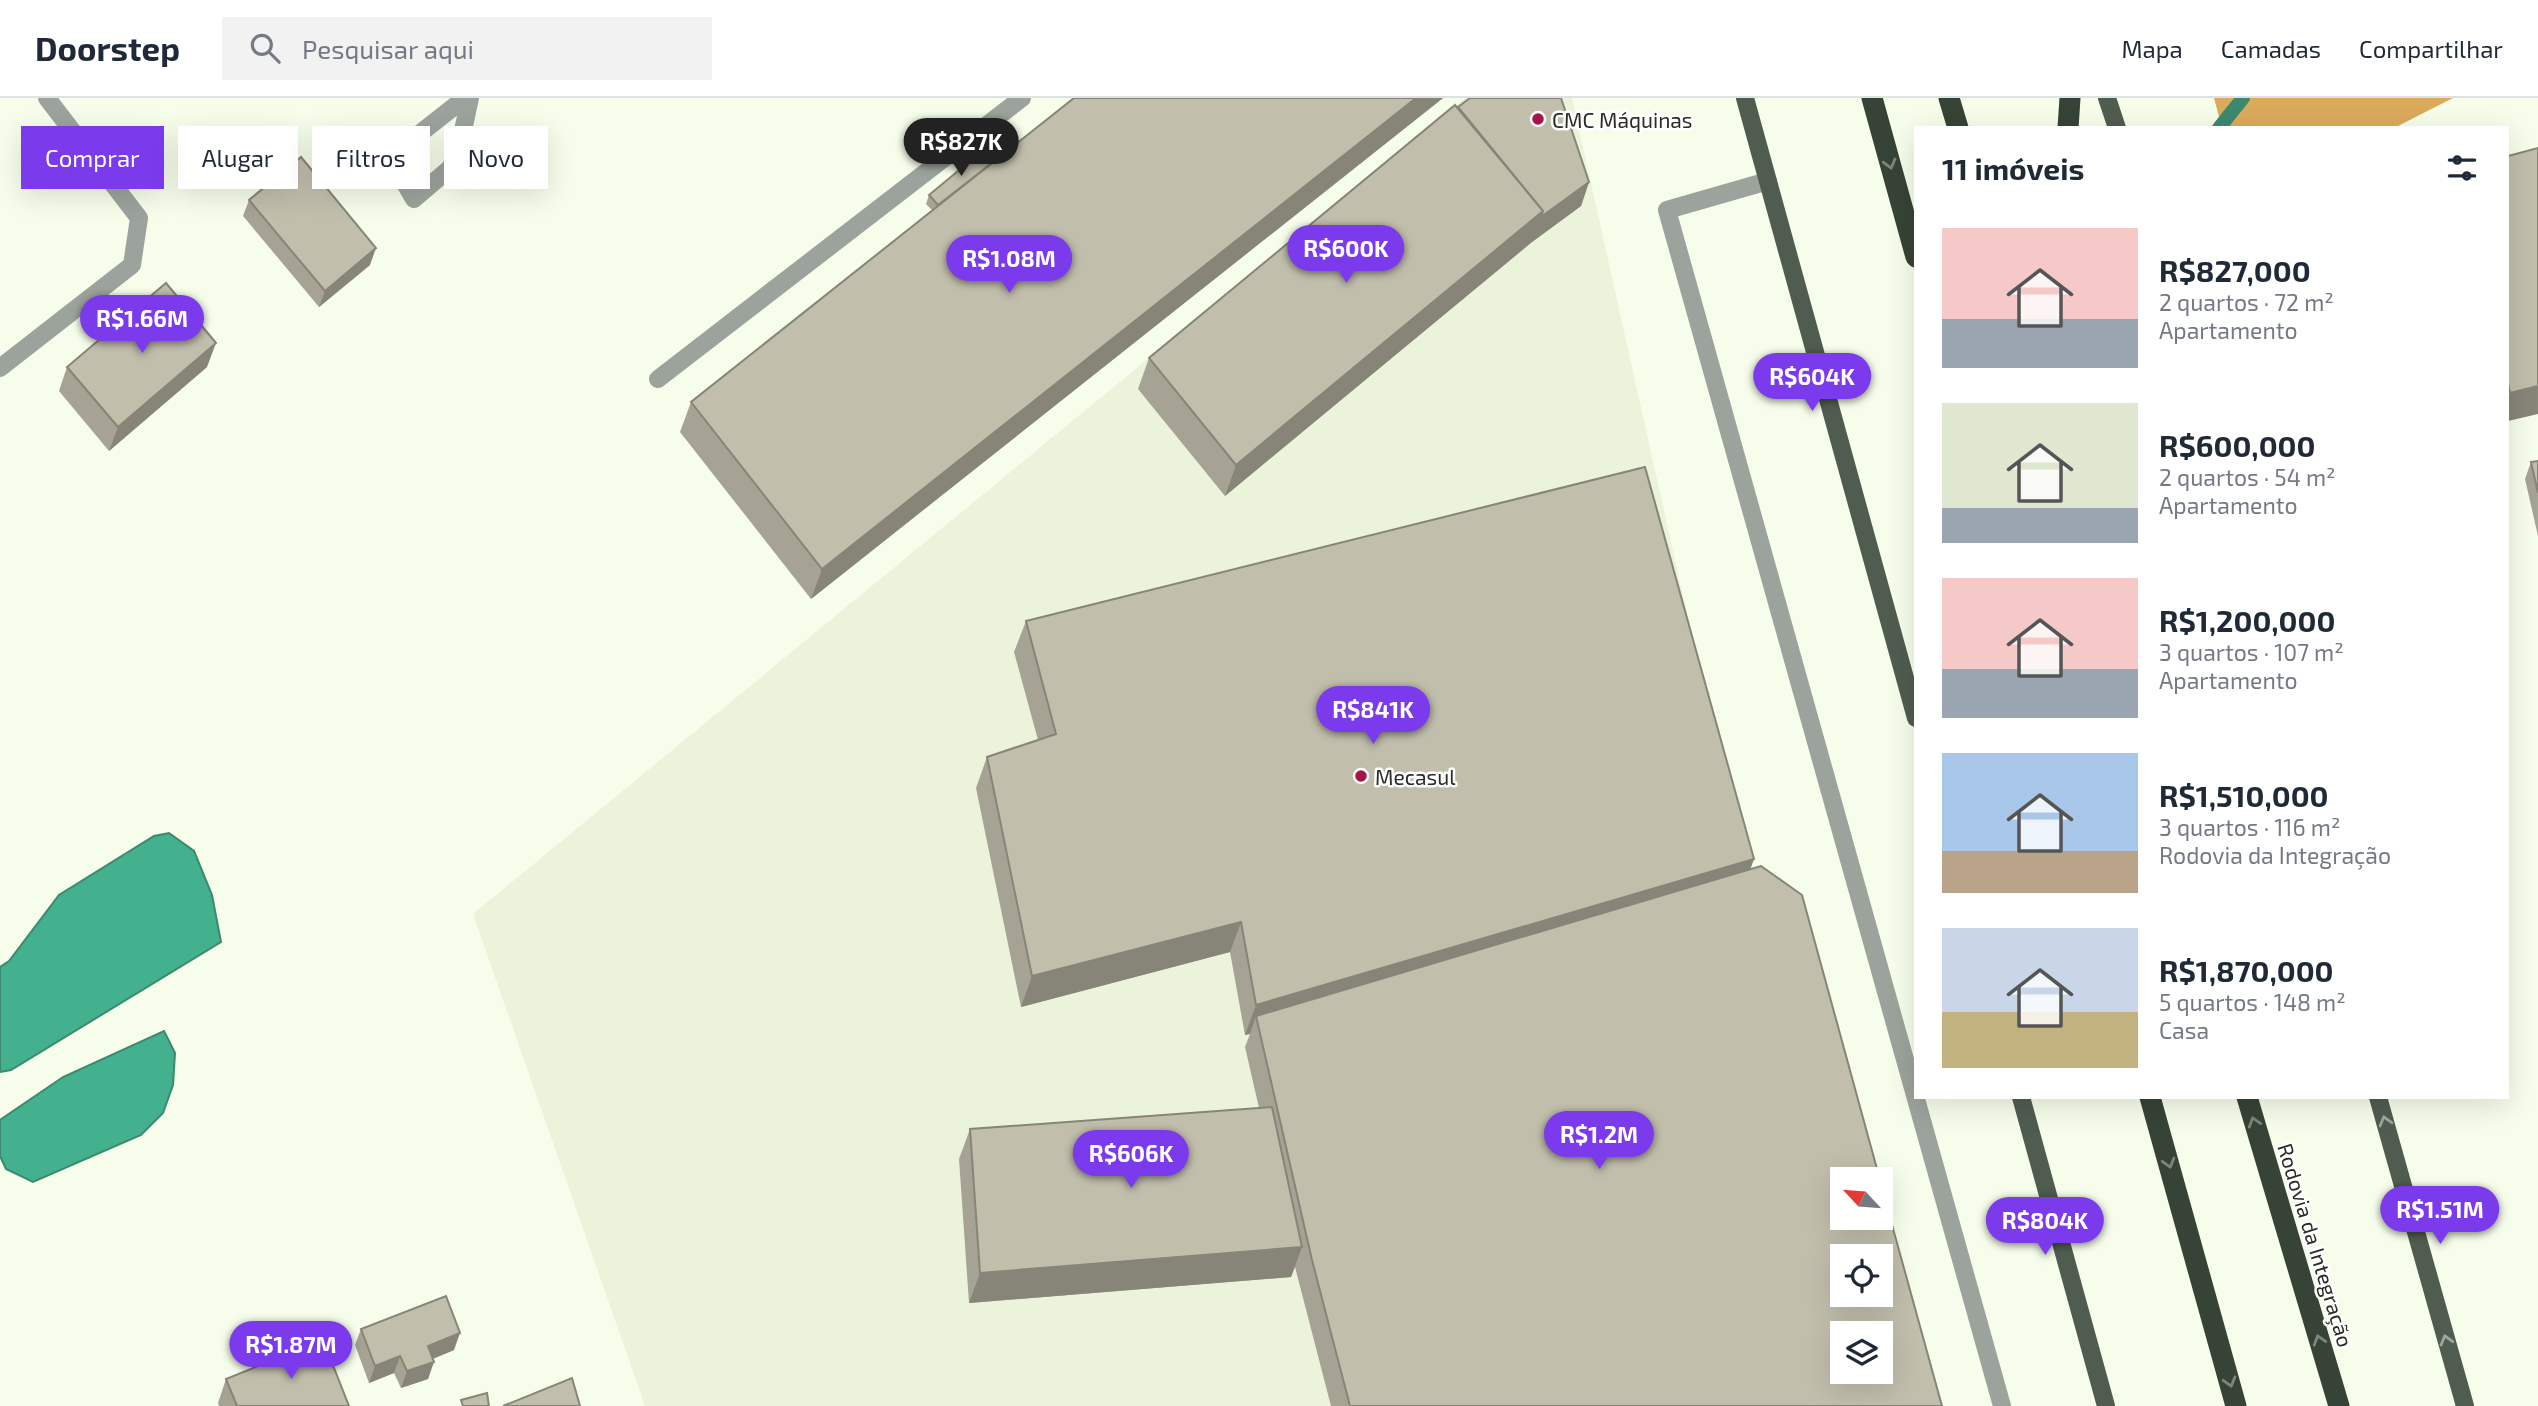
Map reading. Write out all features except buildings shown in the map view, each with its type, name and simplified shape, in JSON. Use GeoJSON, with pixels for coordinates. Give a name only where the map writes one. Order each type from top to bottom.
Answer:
{"type":"FeatureCollection","features":[{"type":"Feature","properties":{"kind":"highway"},"geometry":{"type":"LineString","coordinates":[[1872,98],[1914,250]]}},
{"type":"Feature","properties":{"kind":"highway"},"geometry":{"type":"LineString","coordinates":[[1949,98],[1957,126]]}},
{"type":"Feature","properties":{"kind":"highway"},"geometry":{"type":"LineString","coordinates":[[2068,126],[2070,98]]}},
{"type":"Feature","properties":{"kind":"highway"},"geometry":{"type":"LineString","coordinates":[[2151,1099],[2236,1406]]}},
{"type":"Feature","properties":{"kind":"highway","name":"Rodovia da Integração"},"geometry":{"type":"LineString","coordinates":[[2248,1099],[2339,1406]]}},
{"type":"Feature","properties":{"kind":"main road"},"geometry":{"type":"LineString","coordinates":[[1745,98],[1914,711]]}},
{"type":"Feature","properties":{"kind":"main road"},"geometry":{"type":"LineString","coordinates":[[2107,98],[2116,126]]}},
{"type":"Feature","properties":{"kind":"main road"},"geometry":{"type":"LineString","coordinates":[[2022,1099],[2106,1406]]}},
{"type":"Feature","properties":{"kind":"main road"},"geometry":{"type":"LineString","coordinates":[[2379,1099],[2465,1406]]}},
{"type":"Feature","properties":{"kind":"street"},"geometry":{"type":"LineString","coordinates":[[0,368],[132,265],[139,218],[47,98]]}},
{"type":"Feature","properties":{"kind":"street"},"geometry":{"type":"LineString","coordinates":[[465,98],[390,158],[414,199],[456,163],[470,98]]}},
{"type":"Feature","properties":{"kind":"street"},"geometry":{"type":"LineString","coordinates":[[658,379],[1022,98]]}},
{"type":"Feature","properties":{"kind":"street"},"geometry":{"type":"LineString","coordinates":[[1768,181],[1667,210],[1914,1092]]}},
{"type":"Feature","properties":{"kind":"street"},"geometry":{"type":"LineString","coordinates":[[1916,1099],[2002,1406]]}},
{"type":"Feature","properties":{"kind":"shaded area"},"geometry":{"type":"Polygon","coordinates":[[[1465,98],[1572,98],[1750,896],[1839,1167],[1830,1167],[1830,1230],[1874,1230],[1878,1244],[1830,1244],[1830,1307],[1893,1307],[1893,1299],[1922,1406],[645,1406],[473,914],[1465,98]]]}},
{"type":"Feature","properties":{"kind":"shaded area"},"geometry":{"type":"Polygon","coordinates":[[[2214,98],[2453,98],[2398,126],[2221,126],[2214,98]]]}},
{"type":"Feature","properties":{"kind":"shaded area"},"geometry":{"type":"Polygon","coordinates":[[[169,833],[194,851],[212,895],[221,942],[11,1070],[0,1072],[0,967],[9,961],[59,895],[154,836],[169,833]]]}},
{"type":"Feature","properties":{"kind":"shaded area"},"geometry":{"type":"Polygon","coordinates":[[[164,1031],[175,1053],[173,1085],[163,1113],[141,1135],[33,1182],[6,1169],[0,1156],[0,1120],[63,1077],[164,1031]]]}},
{"type":"Feature","properties":{"kind":"waterway"},"geometry":{"type":"LineString","coordinates":[[2221,126],[2243,98]]}},
{"type":"Feature","properties":{"kind":"place","name":"CMC Máquinas"},"geometry":{"type":"Point","coordinates":[1538,119]}},
{"type":"Feature","properties":{"kind":"place","name":"Mecasul"},"geometry":{"type":"Point","coordinates":[1361,776]}}]}
